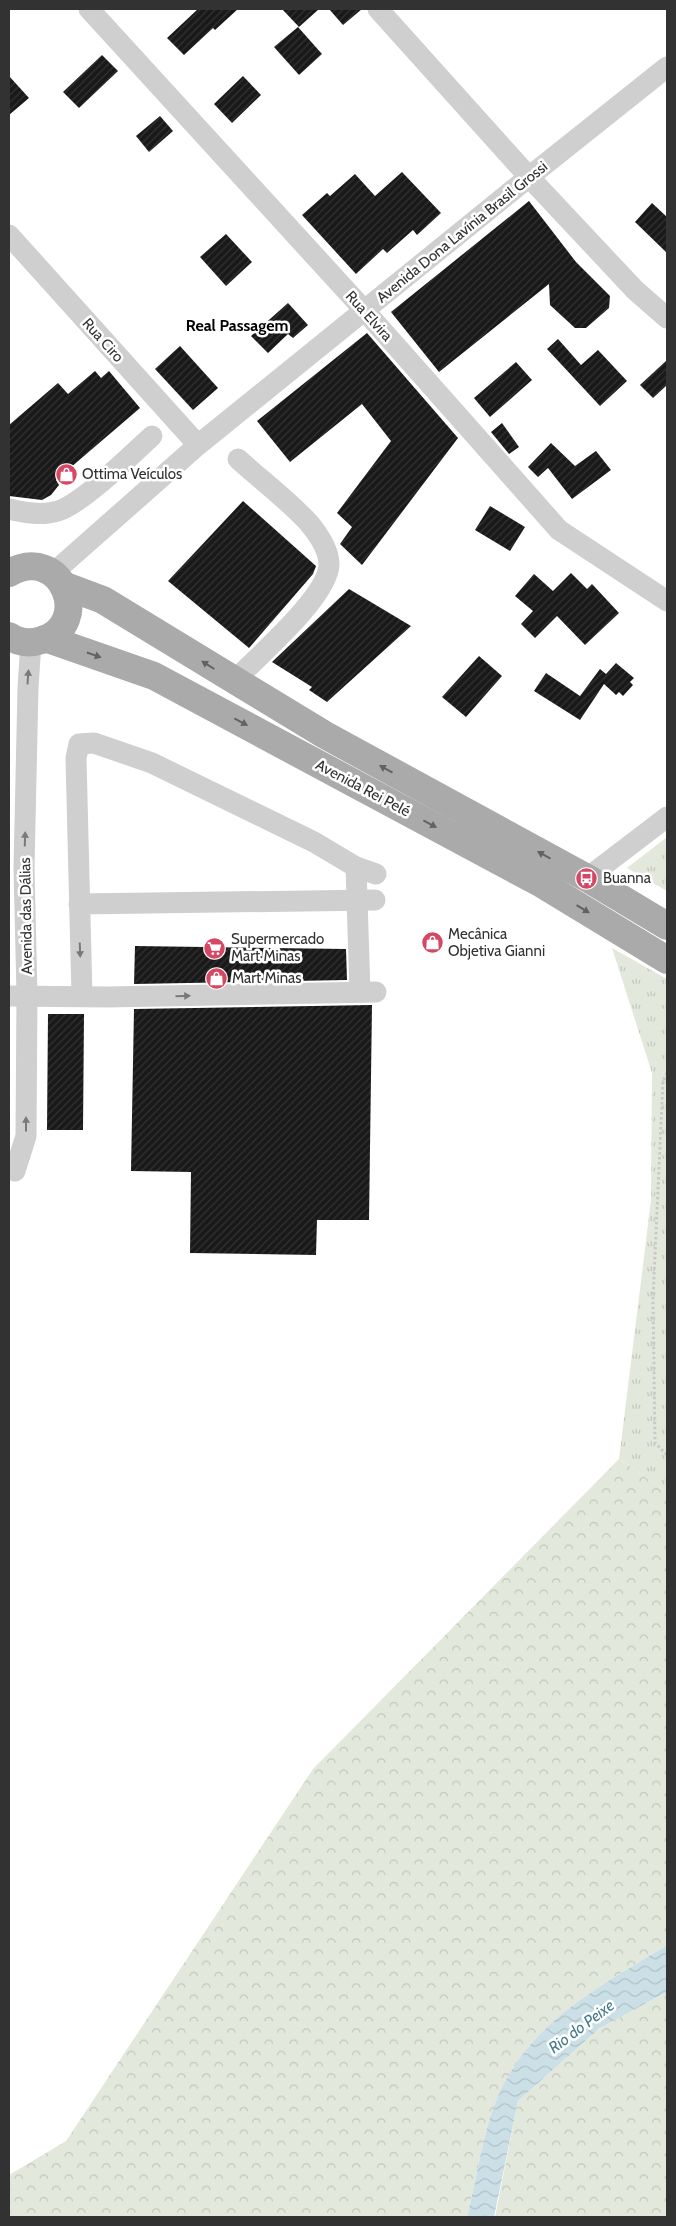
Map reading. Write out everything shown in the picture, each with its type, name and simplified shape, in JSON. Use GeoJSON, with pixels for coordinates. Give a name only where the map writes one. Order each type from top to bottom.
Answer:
{"type":"FeatureCollection","features":[{"type":"Feature","properties":{"kind":"main road"},"geometry":{"type":"LineString","coordinates":[[29,639],[56,632],[67,615],[69,604],[32,570]]}},
{"type":"Feature","properties":{"kind":"main road","name":"Avenida Rei Pelé"},"geometry":{"type":"LineString","coordinates":[[32,570],[103,600],[325,735],[587,878],[667,926]]}},
{"type":"Feature","properties":{"kind":"main road","name":"Avenida Rei Pelé"},"geometry":{"type":"LineString","coordinates":[[29,639],[154,676],[542,884],[667,960]]}},
{"type":"Feature","properties":{"kind":"street","name":"Rua Elvira"},"geometry":{"type":"LineString","coordinates":[[89,9],[365,311],[559,530],[667,601]]}},
{"type":"Feature","properties":{"kind":"street"},"geometry":{"type":"LineString","coordinates":[[378,9],[529,177],[635,290],[667,318]]}},
{"type":"Feature","properties":{"kind":"street","name":"Avenida Dona Lavínia Brasil Grossi"},"geometry":{"type":"LineString","coordinates":[[32,570],[198,445],[667,67]]}},
{"type":"Feature","properties":{"kind":"street","name":"Rua Ciro"},"geometry":{"type":"LineString","coordinates":[[9,235],[198,445]]}},
{"type":"Feature","properties":{"kind":"street"},"geometry":{"type":"LineString","coordinates":[[9,509],[40,514],[59,511],[92,489],[152,436]]}},
{"type":"Feature","properties":{"kind":"street"},"geometry":{"type":"LineString","coordinates":[[234,681],[310,604],[327,576],[329,563],[326,549],[308,523],[238,459]]}},
{"type":"Feature","properties":{"kind":"street","name":"Avenida das Dálias"},"geometry":{"type":"LineString","coordinates":[[11,1166],[26,1136],[18,995],[16,866],[28,688],[29,639]]}},
{"type":"Feature","properties":{"kind":"street"},"geometry":{"type":"LineString","coordinates":[[82,996],[76,758],[79,744],[84,742],[113,748],[152,763],[314,842],[356,867],[376,874]]}},
{"type":"Feature","properties":{"kind":"street"},"geometry":{"type":"LineString","coordinates":[[587,878],[667,817]]}},
{"type":"Feature","properties":{"kind":"street"},"geometry":{"type":"LineString","coordinates":[[18,995],[82,996],[368,992],[366,900],[356,867]]}},
{"type":"Feature","properties":{"kind":"street"},"geometry":{"type":"LineString","coordinates":[[79,904],[366,900]]}},
{"type":"Feature","properties":{"kind":"path"},"geometry":{"type":"LineString","coordinates":[[667,1073],[663,1081],[653,1308],[655,1443],[667,1455]]}},
{"type":"Feature","properties":{"kind":"green space"},"geometry":{"type":"Polygon","coordinates":[[[667,837],[667,891],[627,868],[667,837]]]}},
{"type":"Feature","properties":{"kind":"green space"},"geometry":{"type":"Polygon","coordinates":[[[612,948],[667,979],[667,1492],[619,1459],[651,1200],[652,1073],[612,948]]]}},
{"type":"Feature","properties":{"kind":"green space"},"geometry":{"type":"Polygon","coordinates":[[[619,1459],[667,1492],[667,1945],[585,1997],[560,2016],[538,2037],[519,2061],[502,2088],[489,2121],[467,2217],[9,2217],[9,2175],[66,2141],[313,1769],[619,1459]]]}},
{"type":"Feature","properties":{"kind":"green space"},"geometry":{"type":"Polygon","coordinates":[[[667,1992],[667,2217],[495,2217],[518,2101],[600,2028],[667,1992]]]}},
{"type":"Feature","properties":{"kind":"water","name":"Rio do Peixe"},"geometry":{"type":"Polygon","coordinates":[[[667,1945],[667,1992],[600,2028],[518,2101],[494,2217],[467,2217],[489,2121],[502,2088],[518,2061],[538,2037],[584,1997],[667,1945]]]}},
{"type":"Feature","properties":{"kind":"building"},"geometry":{"type":"Polygon","coordinates":[[[198,9],[238,9],[215,30],[213,28],[184,55],[167,38],[198,9]]]}},
{"type":"Feature","properties":{"kind":"building"},"geometry":{"type":"Polygon","coordinates":[[[282,9],[319,9],[299,27],[282,9]]]}},
{"type":"Feature","properties":{"kind":"building"},"geometry":{"type":"Polygon","coordinates":[[[329,9],[362,9],[343,25],[329,9]]]}},
{"type":"Feature","properties":{"kind":"building"},"geometry":{"type":"Polygon","coordinates":[[[298,27],[322,54],[299,75],[274,47],[298,27]]]}},
{"type":"Feature","properties":{"kind":"building"},"geometry":{"type":"Polygon","coordinates":[[[102,55],[118,71],[79,108],[63,92],[102,55]]]}},
{"type":"Feature","properties":{"kind":"building"},"geometry":{"type":"Polygon","coordinates":[[[9,76],[29,98],[9,115],[9,76]]]}},
{"type":"Feature","properties":{"kind":"building"},"geometry":{"type":"Polygon","coordinates":[[[243,76],[261,95],[232,123],[214,104],[243,76]]]}},
{"type":"Feature","properties":{"kind":"building"},"geometry":{"type":"Polygon","coordinates":[[[160,116],[173,131],[149,152],[136,136],[160,116]]]}},
{"type":"Feature","properties":{"kind":"building"},"geometry":{"type":"Polygon","coordinates":[[[402,172],[441,213],[417,235],[413,230],[387,253],[383,249],[356,274],[302,215],[327,193],[330,196],[355,174],[375,196],[402,172]]]}},
{"type":"Feature","properties":{"kind":"building"},"geometry":{"type":"Polygon","coordinates":[[[529,201],[576,262],[610,296],[609,308],[586,328],[575,328],[550,305],[549,284],[439,372],[391,312],[529,201]]]}},
{"type":"Feature","properties":{"kind":"building"},"geometry":{"type":"Polygon","coordinates":[[[652,203],[667,217],[667,253],[635,222],[652,203]]]}},
{"type":"Feature","properties":{"kind":"building"},"geometry":{"type":"Polygon","coordinates":[[[226,234],[252,262],[226,286],[200,257],[226,234]]]}},
{"type":"Feature","properties":{"kind":"building"},"geometry":{"type":"Polygon","coordinates":[[[288,303],[308,325],[293,338],[288,334],[268,353],[251,336],[288,303]]]}},
{"type":"Feature","properties":{"kind":"building"},"geometry":{"type":"Polygon","coordinates":[[[367,333],[458,438],[362,565],[340,544],[352,527],[337,513],[391,441],[362,404],[290,462],[257,421],[367,333]]]}},
{"type":"Feature","properties":{"kind":"building"},"geometry":{"type":"Polygon","coordinates":[[[558,339],[581,365],[598,350],[627,381],[600,406],[547,349],[558,339]]]}},
{"type":"Feature","properties":{"kind":"building"},"geometry":{"type":"Polygon","coordinates":[[[180,346],[218,388],[193,410],[155,369],[180,346]]]}},
{"type":"Feature","properties":{"kind":"building"},"geometry":{"type":"Polygon","coordinates":[[[667,360],[667,385],[653,398],[640,385],[667,360]]]}},
{"type":"Feature","properties":{"kind":"building"},"geometry":{"type":"Polygon","coordinates":[[[516,362],[532,380],[490,417],[474,398],[516,362]]]}},
{"type":"Feature","properties":{"kind":"building"},"geometry":{"type":"Polygon","coordinates":[[[95,371],[101,378],[109,371],[140,408],[56,480],[59,485],[51,495],[42,500],[9,496],[9,425],[58,383],[68,394],[95,371]]]}},
{"type":"Feature","properties":{"kind":"building"},"geometry":{"type":"Polygon","coordinates":[[[502,423],[519,447],[509,454],[491,432],[502,423]]]}},
{"type":"Feature","properties":{"kind":"building"},"geometry":{"type":"Polygon","coordinates":[[[551,443],[575,466],[596,451],[611,470],[572,499],[548,468],[538,477],[528,467],[551,443]]]}},
{"type":"Feature","properties":{"kind":"building"},"geometry":{"type":"Polygon","coordinates":[[[243,501],[316,566],[313,574],[249,648],[168,581],[243,501]]]}},
{"type":"Feature","properties":{"kind":"building"},"geometry":{"type":"Polygon","coordinates":[[[490,506],[525,527],[510,551],[475,530],[490,506]]]}},
{"type":"Feature","properties":{"kind":"building"},"geometry":{"type":"Polygon","coordinates":[[[571,573],[587,589],[592,584],[619,613],[585,645],[557,616],[535,638],[521,624],[533,611],[515,596],[534,574],[553,591],[571,573]]]}},
{"type":"Feature","properties":{"kind":"building"},"geometry":{"type":"Polygon","coordinates":[[[349,589],[411,626],[327,702],[309,690],[312,687],[272,662],[349,589]]]}},
{"type":"Feature","properties":{"kind":"building"},"geometry":{"type":"Polygon","coordinates":[[[479,656],[502,676],[466,717],[442,697],[479,656]]]}},
{"type":"Feature","properties":{"kind":"building"},"geometry":{"type":"Polygon","coordinates":[[[616,663],[634,678],[630,682],[633,685],[623,696],[619,692],[616,695],[604,684],[580,720],[534,691],[546,673],[580,696],[600,669],[606,674],[616,663]]]}},
{"type":"Feature","properties":{"kind":"building"},"geometry":{"type":"Polygon","coordinates":[[[135,946],[346,949],[347,980],[134,984],[135,946]]]}},
{"type":"Feature","properties":{"kind":"building"},"geometry":{"type":"Polygon","coordinates":[[[372,1005],[369,1220],[317,1220],[316,1255],[190,1253],[191,1172],[131,1171],[134,1009],[372,1005]]]}},
{"type":"Feature","properties":{"kind":"building"},"geometry":{"type":"Polygon","coordinates":[[[48,1014],[84,1014],[83,1130],[47,1130],[48,1014]]]}},
{"type":"Feature","properties":{"kind":"place","name":"Ottima Veículos"},"geometry":{"type":"Point","coordinates":[66,474]}},
{"type":"Feature","properties":{"kind":"place","name":"Buanna"},"geometry":{"type":"Point","coordinates":[587,878]}},
{"type":"Feature","properties":{"kind":"place","name":"Mecânica Objetiva Gianni"},"geometry":{"type":"Point","coordinates":[432,943]}},
{"type":"Feature","properties":{"kind":"place","name":"Supermercado Mart Minas"},"geometry":{"type":"Point","coordinates":[215,948]}},
{"type":"Feature","properties":{"kind":"place","name":"Mart Minas"},"geometry":{"type":"Point","coordinates":[216,978]}},
{"type":"Feature","properties":{"kind":"district","name":"Real Passagem"},"geometry":{"type":"Point","coordinates":[237,325]}}]}
